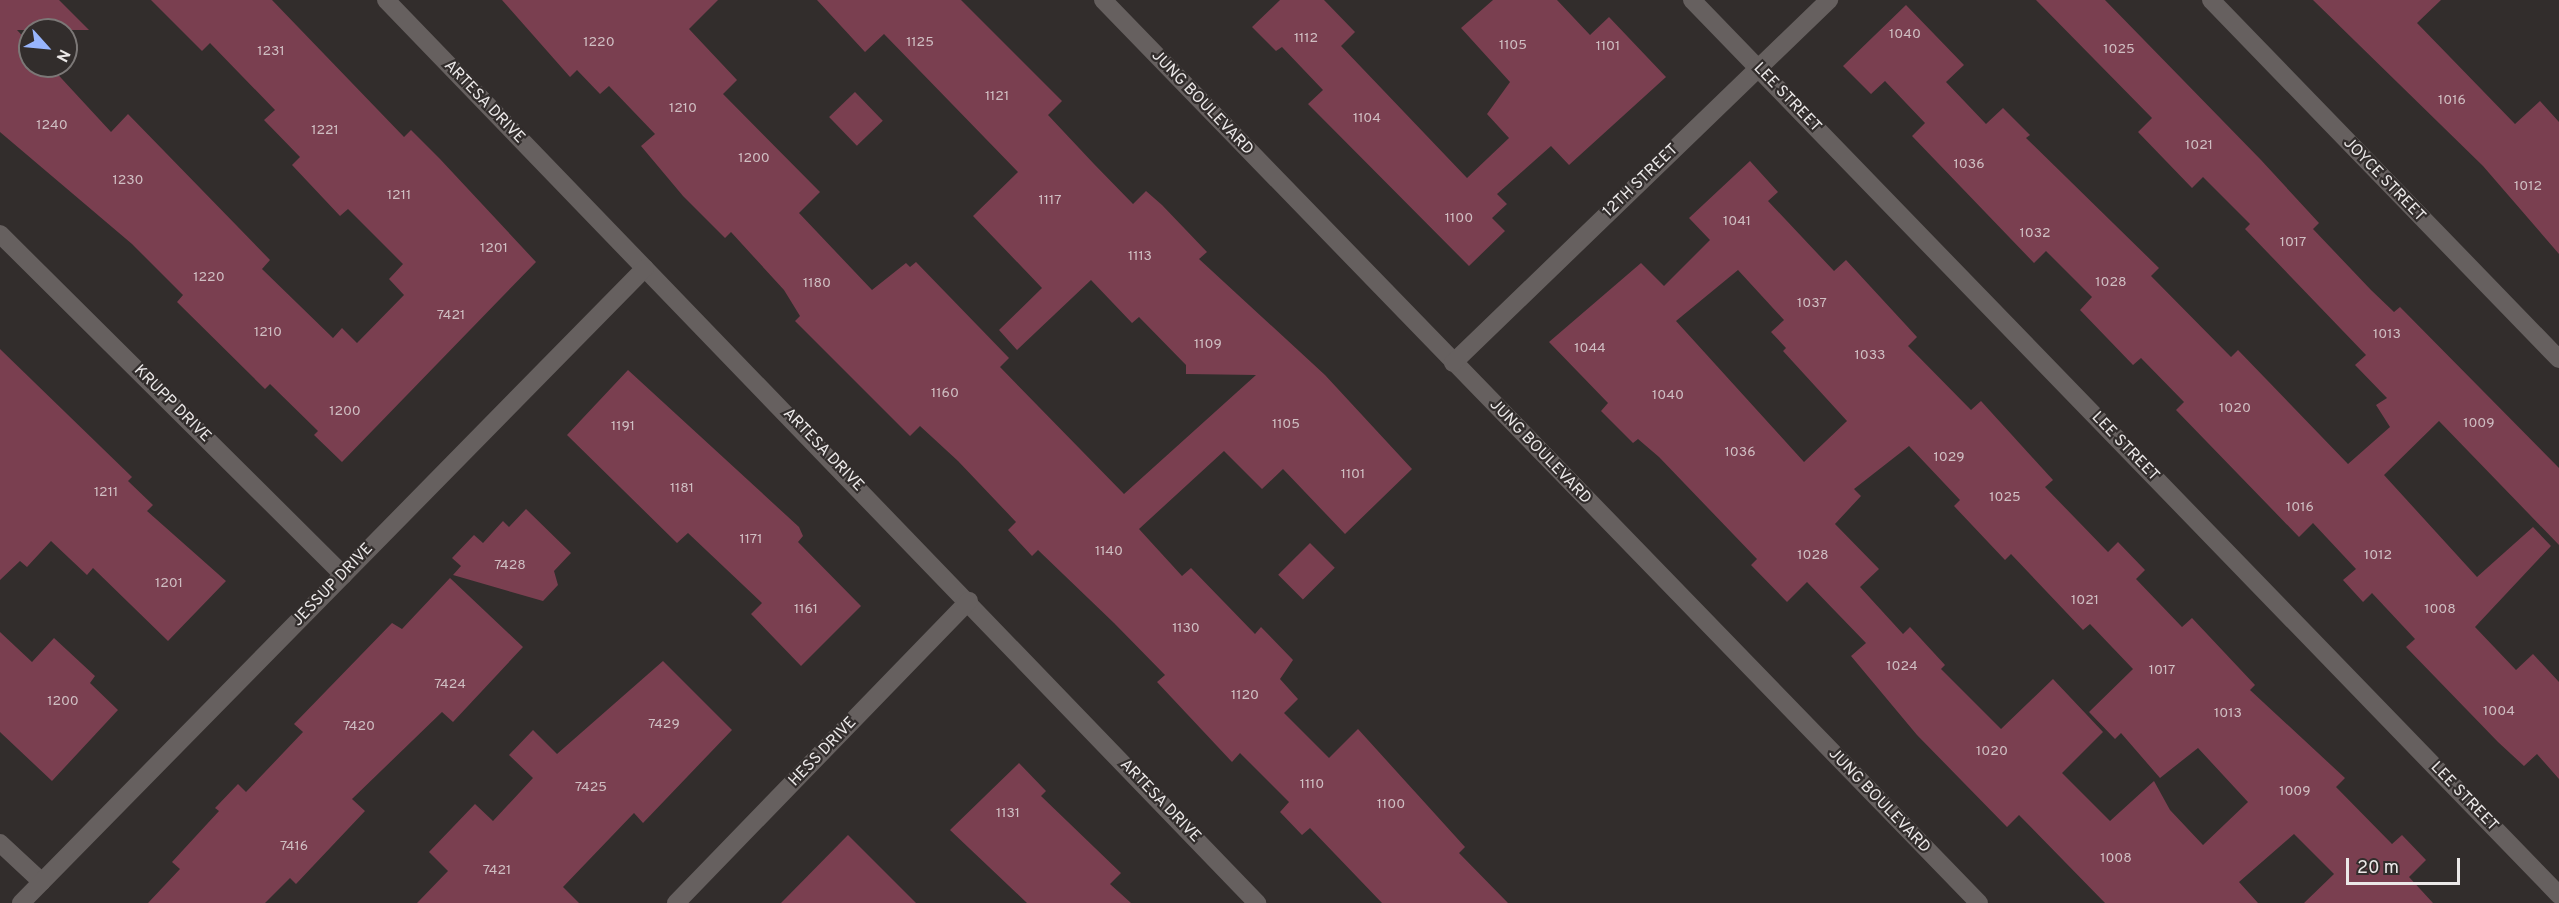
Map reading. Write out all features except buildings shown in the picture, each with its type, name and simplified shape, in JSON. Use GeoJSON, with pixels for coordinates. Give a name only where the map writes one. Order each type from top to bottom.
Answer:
{"type":"FeatureCollection","features":[{"type":"Feature","properties":{"kind":"street","name":"ARTESA DRIVE"},"geometry":{"type":"LineString","coordinates":[[386,0],[969,601],[1257,903]]}},
{"type":"Feature","properties":{"kind":"street","name":"JUNG BOULEVARD"},"geometry":{"type":"LineString","coordinates":[[1103,0],[1979,903]]}},
{"type":"Feature","properties":{"kind":"street","name":"LEE STREET"},"geometry":{"type":"LineString","coordinates":[[1692,0],[2559,895]]}},
{"type":"Feature","properties":{"kind":"street","name":"12TH STREET"},"geometry":{"type":"LineString","coordinates":[[1453,363],[1829,0]]}},
{"type":"Feature","properties":{"kind":"street","name":"JOYCE STREET"},"geometry":{"type":"LineString","coordinates":[[2211,0],[2559,359]]}},
{"type":"Feature","properties":{"kind":"street","name":"KRUPP DRIVE"},"geometry":{"type":"LineString","coordinates":[[0,234],[343,575]]}},
{"type":"Feature","properties":{"kind":"street","name":"JESSUP DRIVE"},"geometry":{"type":"LineString","coordinates":[[21,903],[645,268]]}},
{"type":"Feature","properties":{"kind":"street","name":"HESS DRIVE"},"geometry":{"type":"LineString","coordinates":[[676,903],[969,601]]}},
{"type":"Feature","properties":{"kind":"street"},"geometry":{"type":"LineString","coordinates":[[0,843],[42,882]]}}]}
